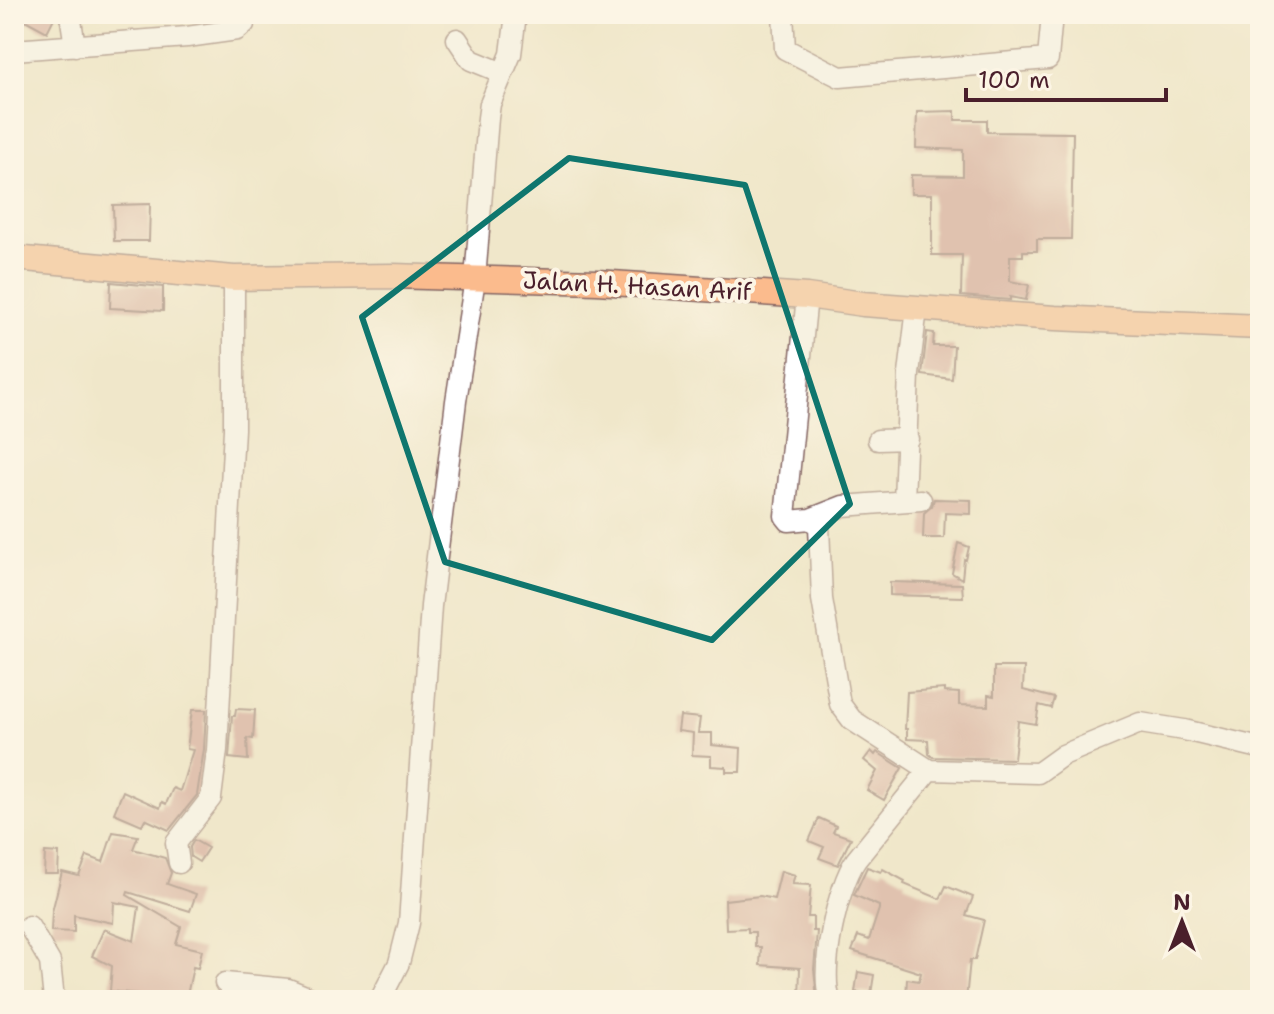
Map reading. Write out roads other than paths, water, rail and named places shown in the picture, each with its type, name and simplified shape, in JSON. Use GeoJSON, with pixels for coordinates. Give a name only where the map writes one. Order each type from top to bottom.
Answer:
{"type":"FeatureCollection","features":[{"type":"Feature","properties":{"kind":"main road","name":"Jalan H. Hasan Arif"},"geometry":{"type":"LineString","coordinates":[[14,258],[234,278],[435,277],[597,282],[807,296],[1070,319],[1260,327]]}},
{"type":"Feature","properties":{"kind":"street"},"geometry":{"type":"LineString","coordinates":[[70,14],[75,46]]}},
{"type":"Feature","properties":{"kind":"street"},"geometry":{"type":"LineString","coordinates":[[14,50],[237,30],[244,24],[243,14]]}},
{"type":"Feature","properties":{"kind":"street"},"geometry":{"type":"LineString","coordinates":[[380,1000],[399,963],[409,923],[431,606],[490,104],[511,54],[516,14]]}},
{"type":"Feature","properties":{"kind":"street"},"geometry":{"type":"LineString","coordinates":[[783,14],[785,49],[840,77],[1048,59],[1052,14]]}},
{"type":"Feature","properties":{"kind":"street"},"geometry":{"type":"LineString","coordinates":[[457,39],[471,60],[503,73]]}},
{"type":"Feature","properties":{"kind":"street"},"geometry":{"type":"LineString","coordinates":[[179,863],[176,843],[211,798],[216,761],[234,429],[234,278]]}},
{"type":"Feature","properties":{"kind":"street"},"geometry":{"type":"LineString","coordinates":[[807,296],[785,516],[789,521],[810,519],[843,506],[912,501],[908,439],[909,374],[917,308]]}},
{"type":"Feature","properties":{"kind":"street"},"geometry":{"type":"LineString","coordinates":[[878,440],[908,439]]}},
{"type":"Feature","properties":{"kind":"street"},"geometry":{"type":"LineString","coordinates":[[810,519],[819,526],[822,599],[842,707],[852,720],[929,770],[1038,773],[1063,755],[1140,723],[1260,748]]}},
{"type":"Feature","properties":{"kind":"street"},"geometry":{"type":"LineString","coordinates":[[830,1000],[827,984],[831,937],[846,876],[929,770]]}},
{"type":"Feature","properties":{"kind":"street"},"geometry":{"type":"LineString","coordinates":[[29,926],[50,962],[54,1000]]}},
{"type":"Feature","properties":{"kind":"street"},"geometry":{"type":"LineString","coordinates":[[225,983],[288,989],[315,1000]]}}]}
